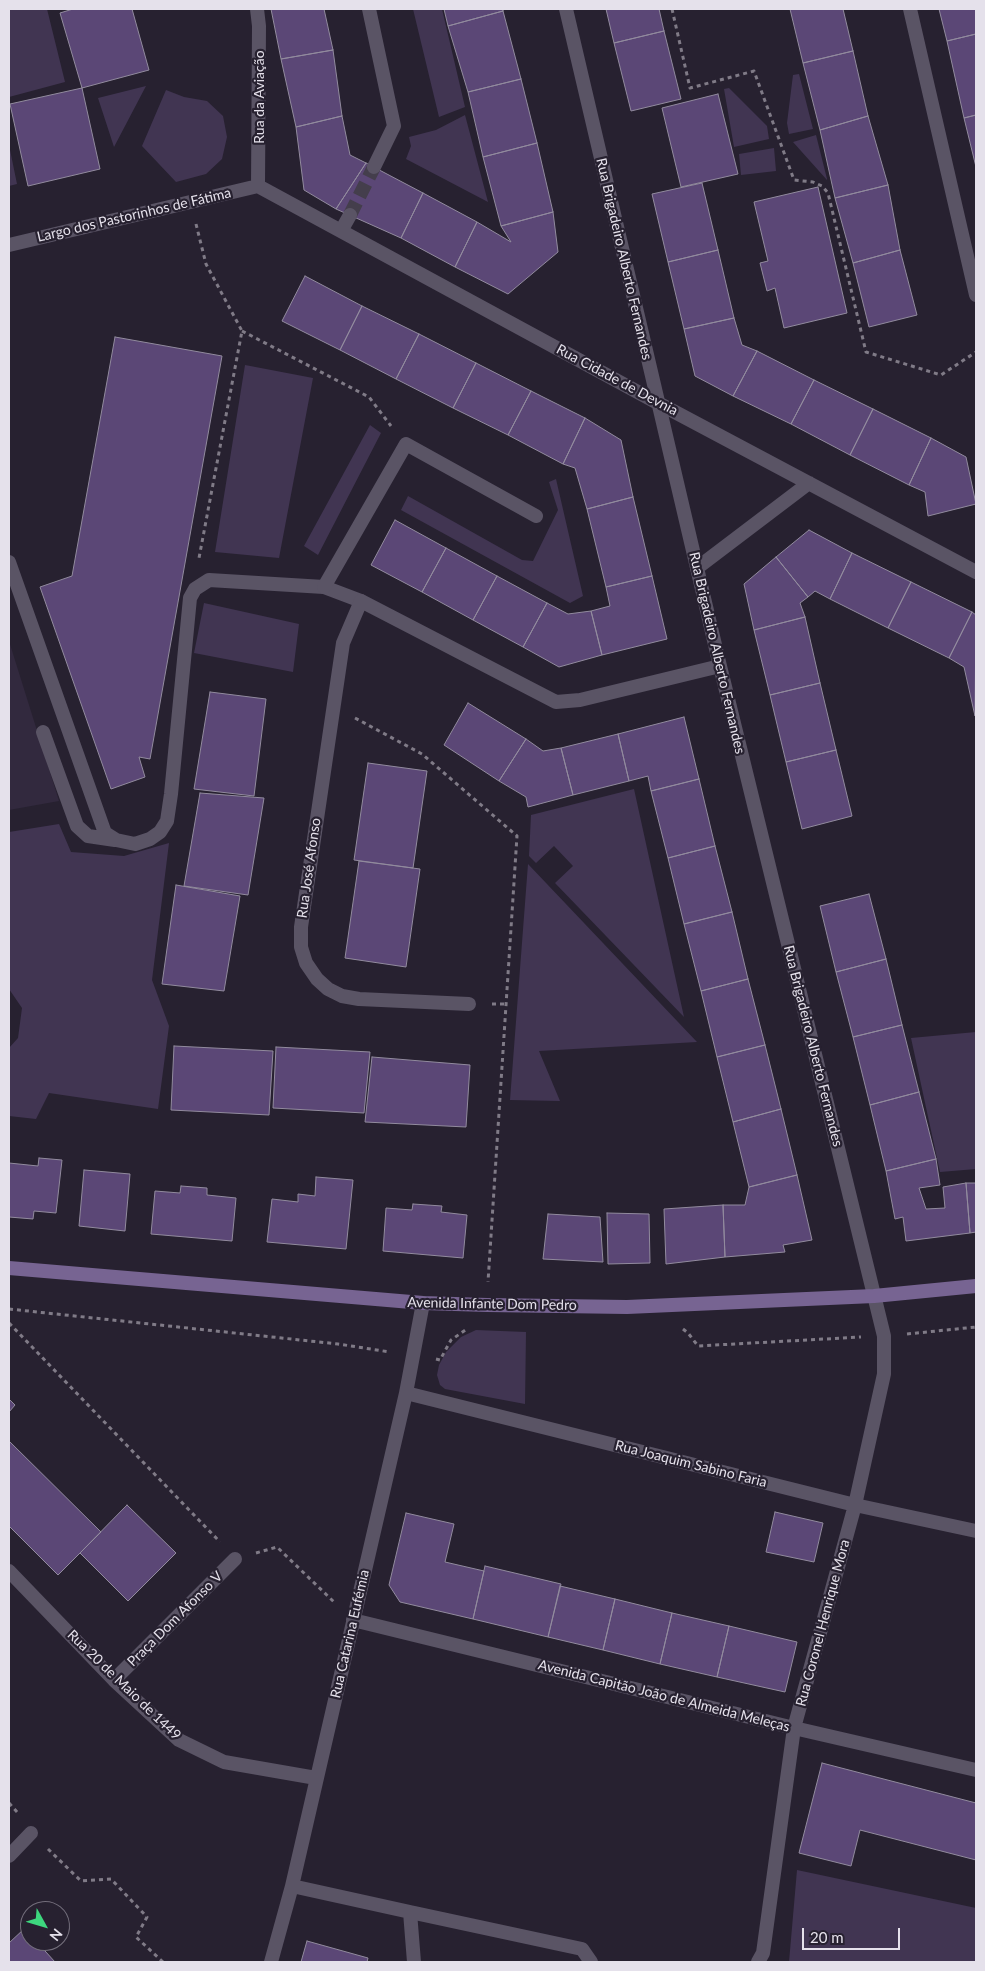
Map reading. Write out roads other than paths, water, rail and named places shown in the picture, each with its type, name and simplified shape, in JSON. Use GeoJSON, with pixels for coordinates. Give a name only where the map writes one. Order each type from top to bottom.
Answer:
{"type":"FeatureCollection","features":[{"type":"Feature","properties":{"kind":"main road","name":"Avenida Infante Dom Pedro"},"geometry":{"type":"LineString","coordinates":[[9,1268],[423,1304],[628,1307],[874,1296],[976,1286]]}},
{"type":"Feature","properties":{"kind":"street","name":"Rua da Aviação"},"geometry":{"type":"LineString","coordinates":[[257,9],[259,43],[258,186]]}},
{"type":"Feature","properties":{"kind":"street"},"geometry":{"type":"LineString","coordinates":[[369,9],[394,126],[374,167]]}},
{"type":"Feature","properties":{"kind":"street","name":"Rua Brigadeiro Alberto Fernandes"},"geometry":{"type":"LineString","coordinates":[[566,9],[720,666],[874,1296]]}},
{"type":"Feature","properties":{"kind":"street"},"geometry":{"type":"LineString","coordinates":[[910,9],[976,295]]}},
{"type":"Feature","properties":{"kind":"street","name":"Largo dos Pastorinhos de Fátima"},"geometry":{"type":"LineString","coordinates":[[9,245],[258,186]]}},
{"type":"Feature","properties":{"kind":"street","name":"Rua Cidade de Devnia"},"geometry":{"type":"LineString","coordinates":[[258,186],[658,403],[976,572]]}},
{"type":"Feature","properties":{"kind":"street"},"geometry":{"type":"LineString","coordinates":[[341,230],[350,215]]}},
{"type":"Feature","properties":{"kind":"street"},"geometry":{"type":"LineString","coordinates":[[324,587],[406,444],[536,516]]}},
{"type":"Feature","properties":{"kind":"street"},"geometry":{"type":"LineString","coordinates":[[697,568],[809,483]]}},
{"type":"Feature","properties":{"kind":"street"},"geometry":{"type":"LineString","coordinates":[[9,562],[99,819],[105,833],[116,840]]}},
{"type":"Feature","properties":{"kind":"street"},"geometry":{"type":"LineString","coordinates":[[43,732],[77,826],[88,836],[135,844],[150,839],[160,832],[167,821],[171,794],[190,598],[195,589],[209,580],[324,587],[361,601],[556,702],[580,700],[720,666]]}},
{"type":"Feature","properties":{"kind":"street","name":"Rua José Afonso"},"geometry":{"type":"LineString","coordinates":[[361,601],[343,643],[301,927],[301,947],[306,963],[317,979],[328,989],[342,996],[359,999],[469,1004]]}},
{"type":"Feature","properties":{"kind":"street","name":"Rua Coronel Henrique Mora"},"geometry":{"type":"LineString","coordinates":[[763,1959],[794,1728],[855,1505],[884,1374],[884,1336],[874,1296]]}},
{"type":"Feature","properties":{"kind":"street","name":"Rua Catarina Eufémia"},"geometry":{"type":"LineString","coordinates":[[271,1962],[292,1886],[406,1393],[423,1304]]}},
{"type":"Feature","properties":{"kind":"street","name":"Rua Joaquim Sabino Faria"},"geometry":{"type":"LineString","coordinates":[[406,1393],[855,1505],[976,1531]]}},
{"type":"Feature","properties":{"kind":"street","name":"Praça Dom Afonso V"},"geometry":{"type":"LineString","coordinates":[[114,1680],[235,1559]]}},
{"type":"Feature","properties":{"kind":"street","name":"Rua 20 de Maio de 1449"},"geometry":{"type":"LineString","coordinates":[[9,1572],[114,1680],[179,1740],[224,1762],[316,1778]]}},
{"type":"Feature","properties":{"kind":"street","name":"Avenida Capitão João de Almeida Meleças"},"geometry":{"type":"LineString","coordinates":[[353,1620],[794,1728],[976,1770]]}},
{"type":"Feature","properties":{"kind":"street"},"geometry":{"type":"LineString","coordinates":[[9,1856],[31,1833]]}},
{"type":"Feature","properties":{"kind":"street"},"geometry":{"type":"LineString","coordinates":[[292,1886],[582,1949],[591,1962]]}},
{"type":"Feature","properties":{"kind":"street"},"geometry":{"type":"LineString","coordinates":[[410,1912],[414,1962]]}},
{"type":"Feature","properties":{"kind":"tunnel"},"geometry":{"type":"LineString","coordinates":[[350,215],[374,167]]}}]}
